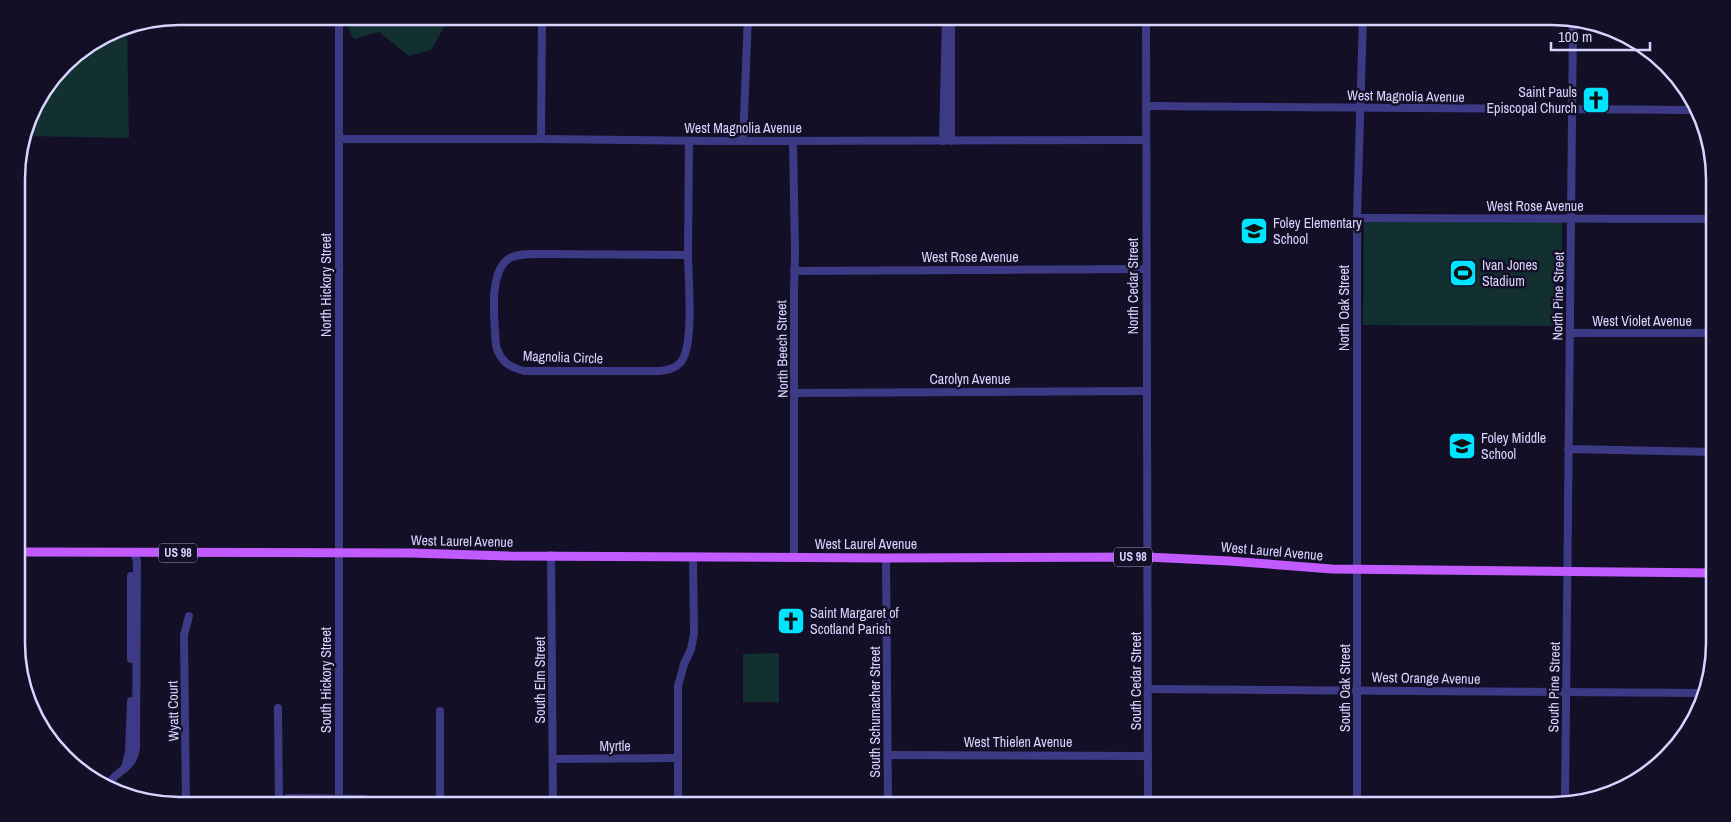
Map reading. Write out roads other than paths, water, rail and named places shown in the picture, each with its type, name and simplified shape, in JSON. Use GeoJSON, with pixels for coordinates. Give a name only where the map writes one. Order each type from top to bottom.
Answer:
{"type":"FeatureCollection","features":[{"type":"Feature","properties":{"kind":"main road","name":"West Laurel Avenue"},"geometry":{"type":"LineString","coordinates":[[25,552],[411,553],[886,558],[1147,556],[1358,570],[1706,573]]}},
{"type":"Feature","properties":{"kind":"street","name":"North Hickory Street"},"geometry":{"type":"LineString","coordinates":[[339,25],[339,554]]}},
{"type":"Feature","properties":{"kind":"street"},"geometry":{"type":"LineString","coordinates":[[541,139],[542,25]]}},
{"type":"Feature","properties":{"kind":"street"},"geometry":{"type":"LineString","coordinates":[[743,141],[748,25]]}},
{"type":"Feature","properties":{"kind":"street"},"geometry":{"type":"LineString","coordinates":[[946,25],[947,141]]}},
{"type":"Feature","properties":{"kind":"street"},"geometry":{"type":"LineString","coordinates":[[947,141],[951,25]]}},
{"type":"Feature","properties":{"kind":"street","name":"North Cedar Street"},"geometry":{"type":"LineString","coordinates":[[1146,25],[1147,556]]}},
{"type":"Feature","properties":{"kind":"street","name":"North Oak Street"},"geometry":{"type":"LineString","coordinates":[[1358,570],[1356,218],[1362,25]]}},
{"type":"Feature","properties":{"kind":"street","name":"North Pine Street"},"geometry":{"type":"LineString","coordinates":[[1568,571],[1573,27]]}},
{"type":"Feature","properties":{"kind":"street","name":"West Magnolia Avenue"},"geometry":{"type":"LineString","coordinates":[[1146,106],[1689,110]]}},
{"type":"Feature","properties":{"kind":"street","name":"West Magnolia Avenue"},"geometry":{"type":"LineString","coordinates":[[339,139],[689,141],[1146,140]]}},
{"type":"Feature","properties":{"kind":"street","name":"Magnolia Circle"},"geometry":{"type":"LineString","coordinates":[[688,255],[545,254],[511,258],[500,268],[495,283],[496,346],[499,355],[510,367],[524,371],[667,370],[674,367],[685,357],[689,341],[689,141]]}},
{"type":"Feature","properties":{"kind":"street","name":"North Beech Street"},"geometry":{"type":"LineString","coordinates":[[793,141],[794,557]]}},
{"type":"Feature","properties":{"kind":"street","name":"West Rose Avenue"},"geometry":{"type":"LineString","coordinates":[[1356,218],[1706,219]]}},
{"type":"Feature","properties":{"kind":"street","name":"West Rose Avenue"},"geometry":{"type":"LineString","coordinates":[[794,270],[1146,269]]}},
{"type":"Feature","properties":{"kind":"street","name":"West Violet Avenue"},"geometry":{"type":"LineString","coordinates":[[1570,333],[1706,334]]}},
{"type":"Feature","properties":{"kind":"street","name":"Carolyn Avenue"},"geometry":{"type":"LineString","coordinates":[[795,393],[1146,391]]}},
{"type":"Feature","properties":{"kind":"street"},"geometry":{"type":"LineString","coordinates":[[1568,449],[1706,452]]}},
{"type":"Feature","properties":{"kind":"street"},"geometry":{"type":"LineString","coordinates":[[111,780],[132,763],[136,748],[136,561],[134,552]]}},
{"type":"Feature","properties":{"kind":"street","name":"South Hickory Street"},"geometry":{"type":"LineString","coordinates":[[339,554],[339,797]]}},
{"type":"Feature","properties":{"kind":"street","name":"South Elm Street"},"geometry":{"type":"LineString","coordinates":[[551,555],[553,797]]}},
{"type":"Feature","properties":{"kind":"street"},"geometry":{"type":"LineString","coordinates":[[678,797],[679,678],[691,649],[694,634],[693,556]]}},
{"type":"Feature","properties":{"kind":"street","name":"South Cedar Street"},"geometry":{"type":"LineString","coordinates":[[1147,556],[1148,797]]}},
{"type":"Feature","properties":{"kind":"street","name":"South Schumacher Street"},"geometry":{"type":"LineString","coordinates":[[886,558],[888,797]]}},
{"type":"Feature","properties":{"kind":"street","name":"South Oak Street"},"geometry":{"type":"LineString","coordinates":[[1357,797],[1358,570]]}},
{"type":"Feature","properties":{"kind":"street","name":"South Pine Street"},"geometry":{"type":"LineString","coordinates":[[1566,796],[1568,571]]}},
{"type":"Feature","properties":{"kind":"street","name":"Wyatt Court"},"geometry":{"type":"LineString","coordinates":[[186,797],[184,635],[190,616]]}},
{"type":"Feature","properties":{"kind":"street","name":"West Orange Avenue"},"geometry":{"type":"LineString","coordinates":[[1148,689],[1697,693]]}},
{"type":"Feature","properties":{"kind":"street"},"geometry":{"type":"LineString","coordinates":[[278,708],[282,797]]}},
{"type":"Feature","properties":{"kind":"street"},"geometry":{"type":"LineString","coordinates":[[440,711],[440,797]]}},
{"type":"Feature","properties":{"kind":"street","name":"West Thielen Avenue"},"geometry":{"type":"LineString","coordinates":[[888,755],[1148,756]]}},
{"type":"Feature","properties":{"kind":"street","name":"Myrtle"},"geometry":{"type":"LineString","coordinates":[[553,759],[678,758]]}},
{"type":"Feature","properties":{"kind":"place","name":"Saint Pauls Episcopal Church"},"geometry":{"type":"Point","coordinates":[1596,100]}},
{"type":"Feature","properties":{"kind":"place","name":"Foley Elementary School"},"geometry":{"type":"Point","coordinates":[1254,231]}},
{"type":"Feature","properties":{"kind":"place","name":"Ivan Jones Stadium"},"geometry":{"type":"Point","coordinates":[1463,273]}},
{"type":"Feature","properties":{"kind":"place","name":"Foley Middle School"},"geometry":{"type":"Point","coordinates":[1462,446]}},
{"type":"Feature","properties":{"kind":"place","name":"Saint Margaret of Scotland Parish"},"geometry":{"type":"Point","coordinates":[791,621]}}]}
